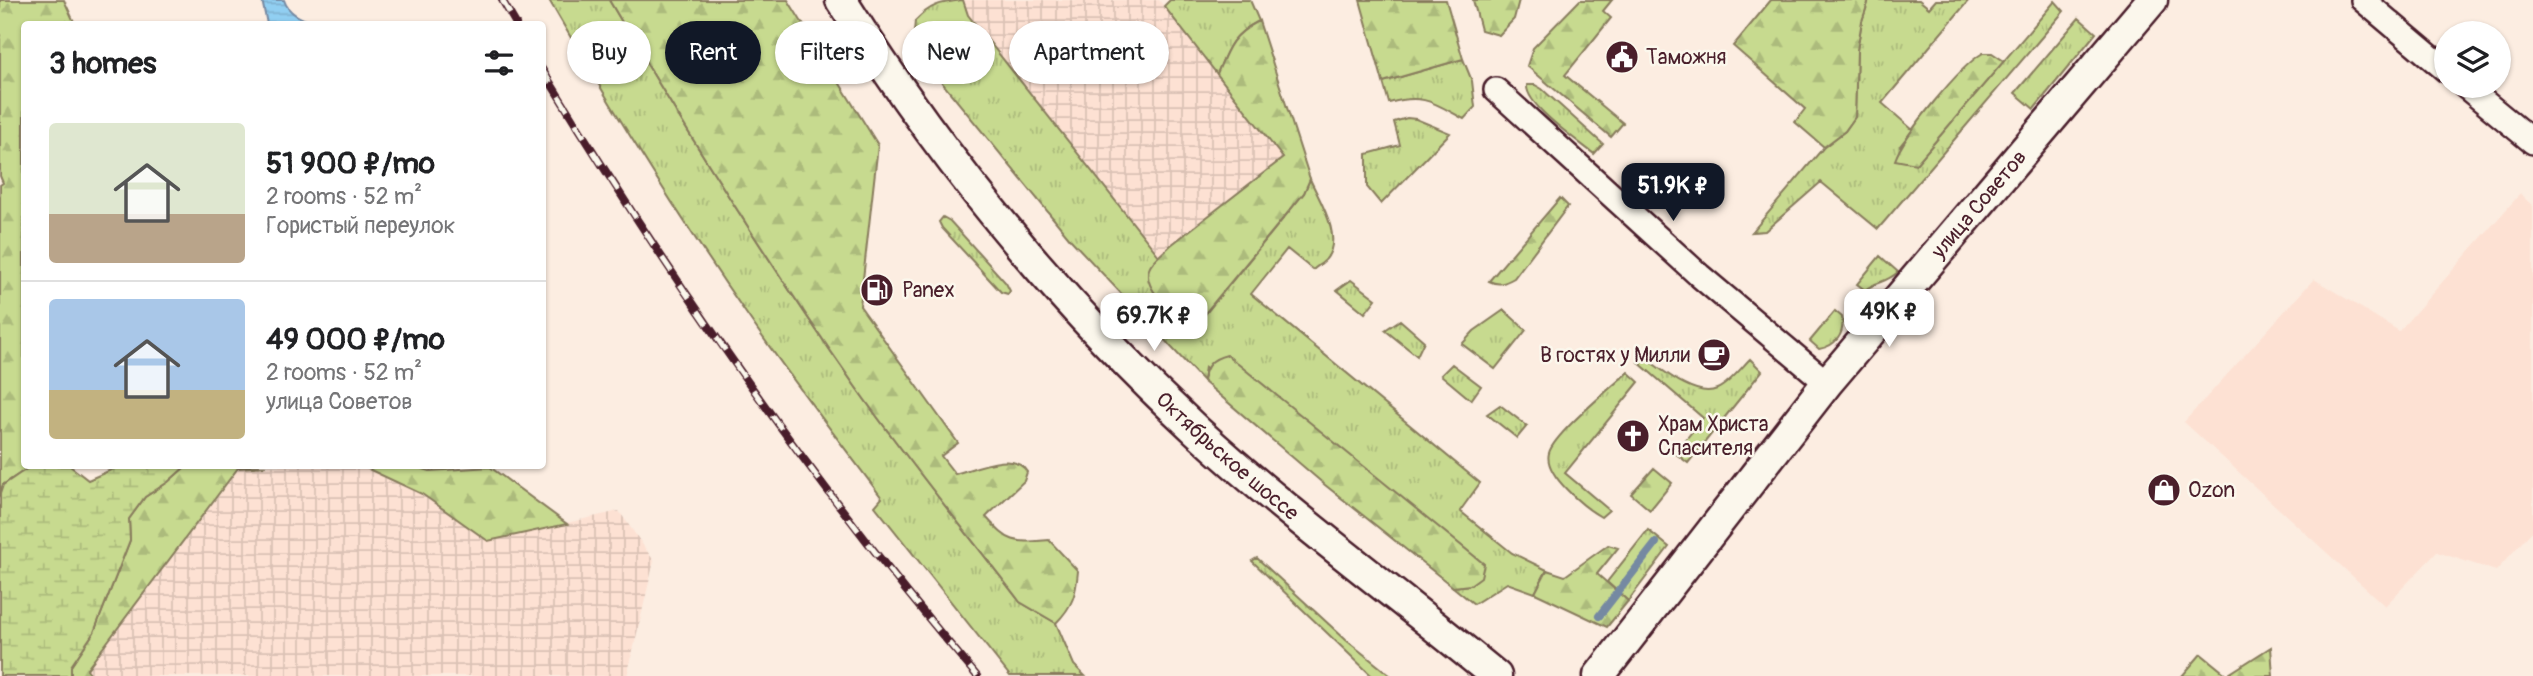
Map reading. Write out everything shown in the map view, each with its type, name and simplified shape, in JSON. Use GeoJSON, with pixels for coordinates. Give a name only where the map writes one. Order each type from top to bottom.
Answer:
{"type":"FeatureCollection","features":[{"type":"Feature","properties":{"kind":"street","name":"Октябрьское шоссе"},"geometry":{"type":"LineString","coordinates":[[841,0],[909,103],[974,187],[1055,283],[1126,361],[1235,464],[1496,676]]}},
{"type":"Feature","properties":{"kind":"street","name":"улица Советов"},"geometry":{"type":"LineString","coordinates":[[1599,676],[1827,383],[2152,0]]}},
{"type":"Feature","properties":{"kind":"street"},"geometry":{"type":"LineString","coordinates":[[2363,0],[2434,60]]}},
{"type":"Feature","properties":{"kind":"street"},"geometry":{"type":"LineString","coordinates":[[1496,90],[1727,300],[1827,383]]}},
{"type":"Feature","properties":{"kind":"street"},"geometry":{"type":"LineString","coordinates":[[2480,98],[2533,142]]}},
{"type":"Feature","properties":{"kind":"shaded area"},"geometry":{"type":"Polygon","coordinates":[[[963,0],[1159,0],[1283,158],[1159,256],[1023,84],[1169,84],[1169,21],[1009,21],[1009,67],[995,49],[995,21],[973,21],[963,0]]]}},
{"type":"Feature","properties":{"kind":"shaded area"},"geometry":{"type":"Polygon","coordinates":[[[2520,194],[2533,206],[2533,530],[2496,571],[2437,552],[2385,606],[2184,422],[2314,279],[2399,331],[2520,194]]]}},
{"type":"Feature","properties":{"kind":"shaded area"},"geometry":{"type":"Polygon","coordinates":[[[238,469],[368,469],[422,494],[488,541],[619,511],[654,561],[627,676],[92,676],[87,670],[238,469]]]}},
{"type":"Feature","properties":{"kind":"green space"},"geometry":{"type":"Polygon","coordinates":[[[0,0],[64,0],[74,21],[21,21],[21,469],[27,469],[3,485],[0,494],[0,185],[3,183],[0,176],[0,0]]]}},
{"type":"Feature","properties":{"kind":"green space"},"geometry":{"type":"Polygon","coordinates":[[[549,0],[609,0],[622,21],[567,21],[567,30],[549,0]]]}},
{"type":"Feature","properties":{"kind":"green space"},"geometry":{"type":"Polygon","coordinates":[[[609,0],[788,0],[801,21],[775,21],[775,84],[840,84],[878,145],[860,306],[958,443],[941,456],[955,474],[1004,462],[1013,462],[1027,472],[1024,481],[986,517],[1013,540],[1049,540],[1078,571],[1073,599],[1056,623],[1020,602],[875,414],[759,243],[651,70],[651,21],[622,21],[609,0]]]}},
{"type":"Feature","properties":{"kind":"green space"},"geometry":{"type":"Polygon","coordinates":[[[963,0],[973,21],[915,21],[936,5],[963,0]]]}},
{"type":"Feature","properties":{"kind":"green space"},"geometry":{"type":"Polygon","coordinates":[[[1170,0],[1250,0],[1259,21],[1243,31],[1232,43],[1217,74],[1164,6],[1170,0]]]}},
{"type":"Feature","properties":{"kind":"green space"},"geometry":{"type":"Polygon","coordinates":[[[1360,0],[1446,0],[1463,59],[1383,82],[1360,0]]]}},
{"type":"Feature","properties":{"kind":"green space"},"geometry":{"type":"Polygon","coordinates":[[[1473,0],[1519,0],[1514,19],[1499,35],[1481,30],[1473,0]]]}},
{"type":"Feature","properties":{"kind":"green space"},"geometry":{"type":"Polygon","coordinates":[[[1580,0],[1612,0],[1603,11],[1611,18],[1565,75],[1623,123],[1611,137],[1527,66],[1533,48],[1580,0]]]}},
{"type":"Feature","properties":{"kind":"green space"},"geometry":{"type":"Polygon","coordinates":[[[1771,0],[1869,0],[1857,50],[1855,117],[1845,131],[1824,147],[1795,122],[1805,109],[1733,46],[1771,0]]]}},
{"type":"Feature","properties":{"kind":"green space"},"geometry":{"type":"Polygon","coordinates":[[[1869,0],[1919,0],[1929,8],[1936,0],[1969,0],[1882,103],[1913,130],[1900,146],[1916,164],[2055,1],[2064,11],[1878,229],[1821,182],[1765,231],[1752,232],[1824,147],[1845,131],[1855,117],[1857,50],[1869,0]]]}},
{"type":"Feature","properties":{"kind":"green space"},"geometry":{"type":"Polygon","coordinates":[[[2079,18],[2096,33],[2034,109],[2015,93],[2079,18]]]}},
{"type":"Feature","properties":{"kind":"green space"},"geometry":{"type":"Polygon","coordinates":[[[1259,21],[1310,179],[1304,193],[1193,328],[1156,294],[1148,277],[1149,269],[1155,259],[1171,245],[1283,158],[1217,74],[1232,43],[1243,31],[1259,21]]]}},
{"type":"Feature","properties":{"kind":"green space"},"geometry":{"type":"Polygon","coordinates":[[[995,49],[1009,67],[1009,84],[1023,84],[1159,256],[1149,270],[1194,328],[1304,193],[1310,179],[1328,219],[1331,250],[1325,260],[1313,270],[1287,249],[1251,294],[1480,483],[1460,511],[1512,553],[1547,570],[1535,593],[1507,583],[1474,604],[1453,587],[1470,585],[1205,367],[1203,381],[1071,240],[943,84],[995,84],[995,49]]]}},
{"type":"Feature","properties":{"kind":"green space"},"geometry":{"type":"Polygon","coordinates":[[[1983,53],[1992,53],[2004,61],[1916,164],[1895,160],[1909,135],[1934,102],[1973,60],[1983,53]]]}},
{"type":"Feature","properties":{"kind":"green space"},"geometry":{"type":"Polygon","coordinates":[[[1463,59],[1472,81],[1475,107],[1464,119],[1420,99],[1389,103],[1383,82],[1463,59]]]}},
{"type":"Feature","properties":{"kind":"green space"},"geometry":{"type":"Polygon","coordinates":[[[651,70],[728,195],[855,386],[1020,602],[1056,623],[1074,665],[1085,676],[1010,676],[875,506],[882,498],[750,319],[599,84],[651,84],[651,70]]]}},
{"type":"Feature","properties":{"kind":"green space"},"geometry":{"type":"Polygon","coordinates":[[[1527,85],[1542,89],[1603,144],[1594,154],[1576,141],[1534,102],[1527,85]]]}},
{"type":"Feature","properties":{"kind":"green space"},"geometry":{"type":"Polygon","coordinates":[[[1407,118],[1450,133],[1381,204],[1367,187],[1367,154],[1400,145],[1394,122],[1407,118]]]}},
{"type":"Feature","properties":{"kind":"green space"},"geometry":{"type":"Polygon","coordinates":[[[1560,198],[1568,206],[1514,278],[1502,283],[1489,281],[1560,198]]]}},
{"type":"Feature","properties":{"kind":"green space"},"geometry":{"type":"Polygon","coordinates":[[[943,217],[950,221],[1006,283],[1010,291],[1008,294],[1001,292],[942,228],[939,222],[943,217]]]}},
{"type":"Feature","properties":{"kind":"green space"},"geometry":{"type":"Polygon","coordinates":[[[1880,256],[1898,272],[1865,290],[1857,284],[1880,256]]]}},
{"type":"Feature","properties":{"kind":"green space"},"geometry":{"type":"Polygon","coordinates":[[[1351,280],[1376,299],[1365,313],[1337,290],[1351,280]]]}},
{"type":"Feature","properties":{"kind":"green space"},"geometry":{"type":"Polygon","coordinates":[[[1504,310],[1526,330],[1495,369],[1462,344],[1474,331],[1504,310]]]}},
{"type":"Feature","properties":{"kind":"green space"},"geometry":{"type":"Polygon","coordinates":[[[1835,311],[1842,317],[1841,334],[1835,342],[1819,349],[1810,341],[1835,311]]]}},
{"type":"Feature","properties":{"kind":"green space"},"geometry":{"type":"Polygon","coordinates":[[[1400,320],[1424,341],[1417,356],[1385,330],[1400,320]]]}},
{"type":"Feature","properties":{"kind":"green space"},"geometry":{"type":"Polygon","coordinates":[[[1227,355],[1484,564],[1481,577],[1470,585],[1453,587],[1325,485],[1203,381],[1210,364],[1227,355]]]}},
{"type":"Feature","properties":{"kind":"green space"},"geometry":{"type":"Polygon","coordinates":[[[1644,357],[1679,381],[1699,390],[1709,391],[1721,387],[1750,359],[1762,371],[1688,463],[1675,453],[1703,418],[1638,362],[1644,357]]]}},
{"type":"Feature","properties":{"kind":"green space"},"geometry":{"type":"Polygon","coordinates":[[[1452,364],[1481,386],[1471,400],[1441,375],[1452,364]]]}},
{"type":"Feature","properties":{"kind":"green space"},"geometry":{"type":"Polygon","coordinates":[[[1628,372],[1639,382],[1565,473],[1609,510],[1601,517],[1585,506],[1559,480],[1552,471],[1549,453],[1572,423],[1628,372]]]}},
{"type":"Feature","properties":{"kind":"green space"},"geometry":{"type":"Polygon","coordinates":[[[1500,405],[1527,426],[1517,438],[1487,414],[1500,405]]]}},
{"type":"Feature","properties":{"kind":"green space"},"geometry":{"type":"Polygon","coordinates":[[[1654,468],[1672,483],[1650,510],[1631,494],[1654,468]]]}},
{"type":"Feature","properties":{"kind":"green space"},"geometry":{"type":"Polygon","coordinates":[[[27,469],[74,469],[88,480],[113,469],[183,469],[145,497],[129,519],[130,540],[94,632],[71,666],[71,676],[0,676],[0,494],[3,485],[27,469]]]}},
{"type":"Feature","properties":{"kind":"green space"},"geometry":{"type":"Polygon","coordinates":[[[183,469],[237,469],[87,669],[92,676],[71,676],[71,666],[94,632],[130,540],[129,519],[145,497],[183,469]]]}},
{"type":"Feature","properties":{"kind":"green space"},"geometry":{"type":"Polygon","coordinates":[[[368,469],[493,469],[567,524],[488,541],[422,494],[368,469]]]}},
{"type":"Feature","properties":{"kind":"green space"},"geometry":{"type":"Polygon","coordinates":[[[1648,530],[1669,547],[1628,601],[1607,582],[1648,530]]]}},
{"type":"Feature","properties":{"kind":"green space"},"geometry":{"type":"Polygon","coordinates":[[[1608,545],[1618,548],[1597,574],[1628,601],[1607,627],[1535,593],[1547,570],[1565,576],[1608,545]]]}},
{"type":"Feature","properties":{"kind":"green space"},"geometry":{"type":"Polygon","coordinates":[[[1257,558],[1346,640],[1391,676],[1372,676],[1252,561],[1257,558]]]}},
{"type":"Feature","properties":{"kind":"green space"},"geometry":{"type":"Polygon","coordinates":[[[2271,647],[2273,676],[2182,676],[2201,654],[2227,675],[2271,647]]]}},
{"type":"Feature","properties":{"kind":"water"},"geometry":{"type":"Polygon","coordinates":[[[262,0],[284,0],[293,13],[310,21],[266,21],[262,0]]]}},
{"type":"Feature","properties":{"kind":"waterway"},"geometry":{"type":"LineString","coordinates":[[1599,616],[1656,543]]}},
{"type":"Feature","properties":{"kind":"railway"},"geometry":{"type":"LineString","coordinates":[[502,0],[514,21]]}},
{"type":"Feature","properties":{"kind":"railway"},"geometry":{"type":"LineString","coordinates":[[546,75],[642,227],[747,381],[859,531],[977,676]]}},
{"type":"Feature","properties":{"kind":"place","name":"Таможня"},"geometry":{"type":"Point","coordinates":[1622,57]}},
{"type":"Feature","properties":{"kind":"place","name":"Panex"},"geometry":{"type":"Point","coordinates":[877,290]}},
{"type":"Feature","properties":{"kind":"place","name":"В гостях у Милли"},"geometry":{"type":"Point","coordinates":[1714,355]}},
{"type":"Feature","properties":{"kind":"place","name":"Храм Христа Спасителя"},"geometry":{"type":"Point","coordinates":[1633,436]}},
{"type":"Feature","properties":{"kind":"place","name":"Ozon"},"geometry":{"type":"Point","coordinates":[2164,490]}}]}
